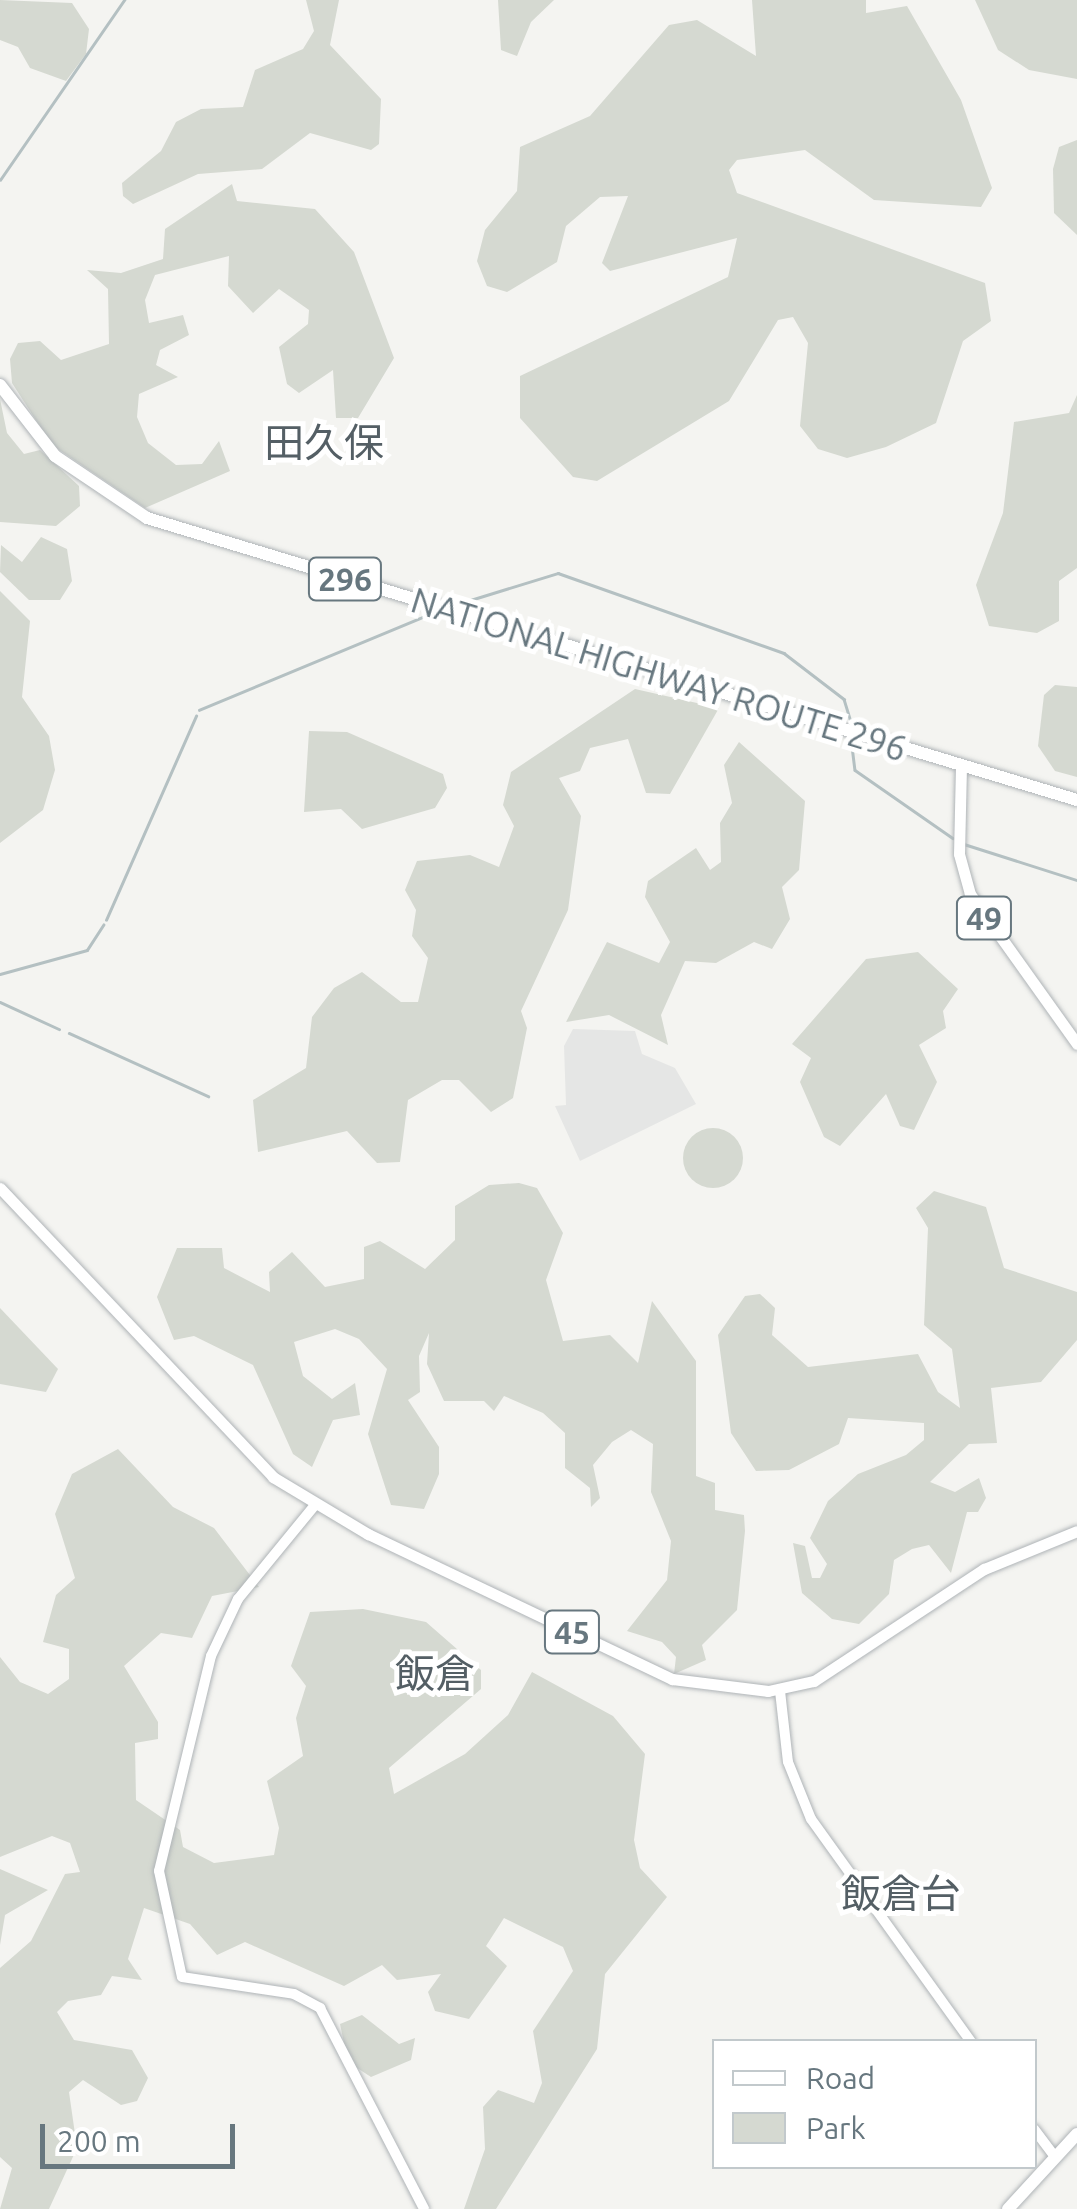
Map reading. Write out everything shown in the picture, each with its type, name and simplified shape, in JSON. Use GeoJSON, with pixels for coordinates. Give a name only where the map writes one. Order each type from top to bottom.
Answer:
{"type":"FeatureCollection","features":[{"type":"Feature","properties":{"kind":"highway","name":"NATIONAL HIGHWAY ROUTE 296"},"geometry":{"type":"LineString","coordinates":[[0,386],[63,464],[148,518],[1077,800]]}},
{"type":"Feature","properties":{"kind":"highway"},"geometry":{"type":"LineString","coordinates":[[1008,2209],[1053,2154],[1077,2134]]}},
{"type":"Feature","properties":{"kind":"main road","name":"49"},"geometry":{"type":"LineString","coordinates":[[961,766],[959,854],[970,894],[1077,1044]]}},
{"type":"Feature","properties":{"kind":"main road","name":"45"},"geometry":{"type":"LineString","coordinates":[[0,1188],[262,1467],[315,1505],[653,1672],[780,1691],[845,1666],[1003,1559],[1077,1531]]}},
{"type":"Feature","properties":{"kind":"street"},"geometry":{"type":"LineString","coordinates":[[315,1505],[238,1598],[211,1656],[159,1871],[182,1978],[294,1994],[320,2008],[424,2209]]}},
{"type":"Feature","properties":{"kind":"street"},"geometry":{"type":"LineString","coordinates":[[780,1691],[788,1762],[810,1819],[969,2039]]}},
{"type":"Feature","properties":{"kind":"street"},"geometry":{"type":"LineString","coordinates":[[1037,2133],[1053,2154]]}},
{"type":"Feature","properties":{"kind":"shaded area"},"geometry":{"type":"Polygon","coordinates":[[[573,1029],[635,1031],[642,1054],[675,1068],[696,1104],[580,1161],[555,1106],[566,1105],[564,1046],[573,1029]]]}},
{"type":"Feature","properties":{"kind":"green space"},"geometry":{"type":"Polygon","coordinates":[[[0,0],[72,3],[89,29],[86,54],[66,81],[30,68],[18,47],[0,40],[0,0]]]}},
{"type":"Feature","properties":{"kind":"green space"},"geometry":{"type":"Polygon","coordinates":[[[306,0],[339,0],[330,45],[381,99],[379,144],[371,150],[310,133],[262,169],[198,174],[133,204],[123,196],[122,183],[161,151],[176,122],[201,109],[243,107],[255,70],[303,49],[314,31],[306,0]]]}},
{"type":"Feature","properties":{"kind":"green space"},"geometry":{"type":"Polygon","coordinates":[[[498,0],[554,0],[531,22],[517,56],[501,50],[498,0]]]}},
{"type":"Feature","properties":{"kind":"green space"},"geometry":{"type":"Polygon","coordinates":[[[752,0],[866,0],[866,13],[907,6],[961,100],[992,188],[981,207],[874,200],[805,150],[737,160],[729,170],[737,193],[985,283],[991,321],[963,341],[936,423],[886,447],[847,458],[818,449],[800,426],[808,343],[793,317],[778,320],[729,401],[597,481],[573,477],[520,418],[520,376],[728,277],[737,238],[610,271],[602,263],[628,196],[600,197],[566,226],[557,262],[507,292],[487,286],[477,261],[485,230],[517,191],[520,147],[590,116],[669,25],[697,20],[756,56],[752,0]]]}},
{"type":"Feature","properties":{"kind":"green space"},"geometry":{"type":"Polygon","coordinates":[[[975,0],[1077,0],[1077,79],[1029,70],[998,50],[975,0]]]}},
{"type":"Feature","properties":{"kind":"green space"},"geometry":{"type":"Polygon","coordinates":[[[1077,140],[1077,235],[1054,213],[1053,169],[1059,147],[1077,140]]]}},
{"type":"Feature","properties":{"kind":"green space"},"geometry":{"type":"Polygon","coordinates":[[[232,184],[237,201],[315,209],[354,252],[394,358],[358,418],[336,418],[333,370],[299,393],[287,384],[279,347],[308,324],[309,310],[279,289],[253,313],[228,286],[229,256],[155,275],[145,300],[149,323],[183,315],[189,335],[160,350],[156,365],[178,377],[139,394],[137,417],[148,443],[176,465],[202,464],[219,441],[230,471],[145,508],[52,445],[12,383],[10,359],[18,343],[40,341],[61,360],[109,344],[108,289],[87,270],[121,273],[163,259],[165,229],[232,184]]]}},
{"type":"Feature","properties":{"kind":"green space"},"geometry":{"type":"Polygon","coordinates":[[[1077,395],[1077,568],[1059,581],[1059,621],[1037,633],[989,626],[976,585],[1003,513],[1014,422],[1069,413],[1077,395]]]}},
{"type":"Feature","properties":{"kind":"green space"},"geometry":{"type":"Polygon","coordinates":[[[0,399],[7,433],[24,454],[40,450],[79,486],[80,506],[56,526],[0,522],[0,399]]]}},
{"type":"Feature","properties":{"kind":"green space"},"geometry":{"type":"Polygon","coordinates":[[[41,537],[67,549],[72,581],[60,600],[29,600],[0,572],[1,545],[22,562],[41,537]]]}},
{"type":"Feature","properties":{"kind":"green space"},"geometry":{"type":"Polygon","coordinates":[[[0,591],[30,621],[22,697],[49,736],[55,770],[43,810],[0,843],[0,591]]]}},
{"type":"Feature","properties":{"kind":"green space"},"geometry":{"type":"Polygon","coordinates":[[[1055,685],[1077,687],[1077,777],[1055,771],[1038,746],[1044,695],[1055,685]]]}},
{"type":"Feature","properties":{"kind":"green space"},"geometry":{"type":"Polygon","coordinates":[[[635,689],[719,708],[670,794],[646,793],[628,739],[590,748],[580,771],[559,778],[581,816],[568,910],[521,1011],[527,1028],[513,1098],[491,1112],[459,1080],[442,1080],[408,1100],[400,1162],[377,1163],[347,1131],[258,1152],[253,1100],[306,1068],[312,1017],[334,988],[362,972],[401,1002],[418,1002],[428,958],[412,936],[416,910],[405,890],[417,861],[470,855],[499,867],[514,826],[503,805],[511,772],[635,689]]]}},
{"type":"Feature","properties":{"kind":"green space"},"geometry":{"type":"Polygon","coordinates":[[[309,731],[347,732],[443,774],[447,788],[435,808],[362,829],[341,809],[304,812],[309,731]]]}},
{"type":"Feature","properties":{"kind":"green space"},"geometry":{"type":"Polygon","coordinates":[[[739,742],[805,801],[799,870],[782,887],[790,919],[772,949],[754,942],[716,963],[685,961],[661,1015],[668,1045],[609,1015],[566,1022],[607,942],[659,963],[670,942],[645,897],[648,881],[696,848],[710,870],[721,862],[720,823],[732,803],[724,765],[739,742]]]}},
{"type":"Feature","properties":{"kind":"green space"},"geometry":{"type":"Polygon","coordinates":[[[918,952],[958,989],[943,1011],[946,1028],[919,1045],[937,1082],[914,1130],[900,1126],[886,1094],[840,1146],[824,1137],[800,1082],[811,1058],[792,1044],[866,959],[918,952]]]}},
{"type":"Feature","properties":{"kind":"green space"},"geometry":{"type":"Polygon","coordinates":[[[713,1128],[734,1137],[743,1158],[734,1179],[713,1188],[692,1179],[683,1158],[692,1137],[713,1128]]]}},
{"type":"Feature","properties":{"kind":"green space"},"geometry":{"type":"Polygon","coordinates":[[[519,1183],[537,1188],[563,1233],[546,1280],[563,1341],[610,1335],[638,1363],[652,1301],[696,1361],[696,1476],[715,1483],[715,1510],[744,1515],[745,1531],[737,1610],[702,1645],[706,1660],[674,1674],[676,1657],[662,1642],[627,1631],[667,1580],[671,1541],[651,1492],[653,1444],[631,1430],[612,1442],[593,1465],[600,1498],[591,1507],[590,1488],[565,1468],[565,1433],[543,1413],[504,1396],[494,1411],[484,1401],[444,1401],[427,1364],[429,1333],[419,1356],[420,1392],[408,1400],[439,1447],[439,1474],[424,1509],[391,1505],[368,1434],[387,1369],[359,1339],[335,1329],[294,1342],[303,1376],[332,1399],[355,1383],[360,1415],[333,1420],[312,1467],[293,1454],[253,1365],[194,1336],[174,1340],[157,1297],[177,1248],[222,1248],[224,1268],[270,1292],[269,1272],[292,1252],[325,1287],[364,1279],[364,1247],[380,1241],[425,1269],[455,1240],[455,1206],[489,1185],[519,1183]]]}},
{"type":"Feature","properties":{"kind":"green space"},"geometry":{"type":"Polygon","coordinates":[[[934,1191],[986,1207],[1004,1268],[1077,1292],[1077,1340],[1041,1382],[991,1388],[997,1443],[969,1444],[930,1482],[955,1492],[979,1478],[986,1498],[978,1512],[967,1512],[951,1573],[929,1545],[912,1549],[894,1560],[889,1594],[859,1624],[832,1619],[802,1593],[793,1543],[805,1546],[812,1578],[820,1578],[827,1564],[810,1538],[828,1501],[858,1474],[906,1455],[924,1440],[924,1423],[848,1418],[839,1444],[789,1470],[756,1471],[731,1433],[718,1335],[745,1296],[760,1294],[775,1308],[772,1335],[808,1367],[918,1354],[938,1392],[960,1408],[952,1349],[924,1325],[928,1228],[916,1208],[934,1191]]]}},
{"type":"Feature","properties":{"kind":"green space"},"geometry":{"type":"Polygon","coordinates":[[[0,1308],[58,1369],[46,1392],[0,1384],[0,1308]]]}},
{"type":"Feature","properties":{"kind":"green space"},"geometry":{"type":"Polygon","coordinates":[[[118,1449],[173,1507],[214,1528],[259,1587],[212,1596],[192,1638],[161,1633],[124,1666],[158,1722],[158,1739],[135,1743],[136,1800],[180,1830],[183,1847],[214,1863],[274,1855],[279,1828],[267,1781],[303,1756],[296,1718],[306,1686],[291,1666],[310,1612],[363,1609],[426,1622],[481,1670],[481,1689],[389,1768],[394,1794],[465,1754],[508,1715],[532,1672],[613,1716],[645,1754],[634,1840],[640,1868],[667,1897],[605,1974],[597,2049],[496,2209],[464,2209],[485,2149],[483,2107],[498,2090],[534,2103],[542,2083],[533,2031],[573,1971],[563,1947],[504,1918],[486,1946],[507,1966],[469,2019],[435,2011],[428,1992],[441,1974],[397,1980],[382,1965],[344,1986],[245,1942],[217,1955],[190,1924],[144,1908],[128,1959],[142,1980],[112,1976],[101,1995],[68,2001],[57,2012],[74,2040],[132,2050],[148,2078],[137,2101],[121,2105],[83,2080],[69,2092],[77,2148],[49,2209],[0,2209],[12,2168],[0,2157],[0,1968],[31,1941],[65,1874],[80,1872],[70,1843],[52,1836],[0,1857],[0,1657],[20,1682],[48,1694],[69,1679],[69,1649],[43,1642],[56,1595],[75,1578],[55,1514],[72,1474],[118,1449]]]}},
{"type":"Feature","properties":{"kind":"green space"},"geometry":{"type":"Polygon","coordinates":[[[0,1869],[48,1890],[5,1915],[0,1945],[0,1869]]]}},
{"type":"Feature","properties":{"kind":"green space"},"geometry":{"type":"Polygon","coordinates":[[[362,2015],[399,2044],[415,2038],[411,2060],[371,2077],[348,2062],[340,2024],[362,2015]]]}},
{"type":"Feature","properties":{"kind":"waterway"},"geometry":{"type":"LineString","coordinates":[[0,180],[124,0]]}},
{"type":"Feature","properties":{"kind":"waterway"},"geometry":{"type":"LineString","coordinates":[[451,606],[558,573],[784,653],[844,699],[852,725]]}},
{"type":"Feature","properties":{"kind":"waterway"},"geometry":{"type":"LineString","coordinates":[[199,710],[434,612]]}},
{"type":"Feature","properties":{"kind":"waterway"},"geometry":{"type":"LineString","coordinates":[[106,920],[196,716]]}},
{"type":"Feature","properties":{"kind":"waterway"},"geometry":{"type":"LineString","coordinates":[[851,738],[855,770],[953,838]]}},
{"type":"Feature","properties":{"kind":"waterway"},"geometry":{"type":"LineString","coordinates":[[964,844],[1077,880]]}},
{"type":"Feature","properties":{"kind":"waterway"},"geometry":{"type":"LineString","coordinates":[[0,974],[87,950],[103,925]]}},
{"type":"Feature","properties":{"kind":"waterway"},"geometry":{"type":"LineString","coordinates":[[0,1002],[59,1029]]}},
{"type":"Feature","properties":{"kind":"waterway"},"geometry":{"type":"LineString","coordinates":[[69,1033],[208,1096]]}},
{"type":"Feature","properties":{"kind":"district","name":"田久保"},"geometry":{"type":"Point","coordinates":[324,443]}},
{"type":"Feature","properties":{"kind":"district","name":"飯倉"},"geometry":{"type":"Point","coordinates":[435,1674]}},
{"type":"Feature","properties":{"kind":"district","name":"飯倉台"},"geometry":{"type":"Point","coordinates":[901,1894]}}]}
